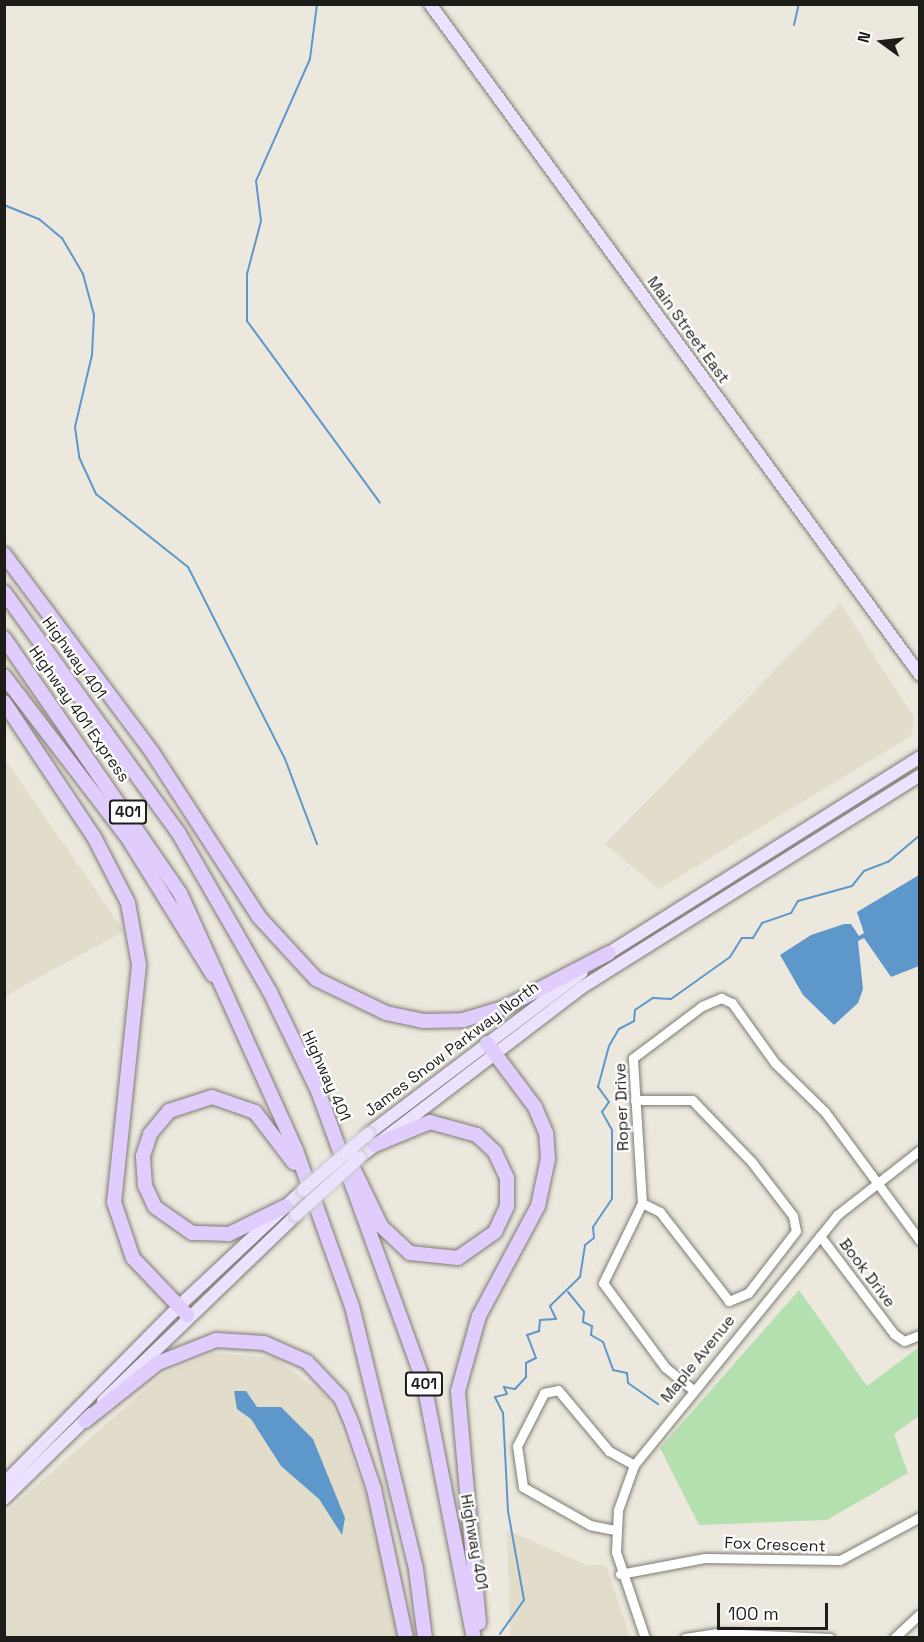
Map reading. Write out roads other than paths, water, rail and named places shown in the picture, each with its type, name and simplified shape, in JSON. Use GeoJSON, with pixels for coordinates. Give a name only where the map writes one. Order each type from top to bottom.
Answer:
{"type":"FeatureCollection","features":[{"type":"Feature","properties":{"kind":"highway"},"geometry":{"type":"LineString","coordinates":[[4,554],[152,752],[259,916],[316,979],[386,1013],[424,1021],[463,1020],[503,1008],[609,953]]}},
{"type":"Feature","properties":{"kind":"highway","name":"Highway 401"},"geometry":{"type":"LineString","coordinates":[[4,592],[178,832],[270,992],[337,1141],[423,1379],[474,1638]]}},
{"type":"Feature","properties":{"kind":"highway","name":"Highway 401 Express"},"geometry":{"type":"LineString","coordinates":[[4,638],[180,893],[231,998]]}},
{"type":"Feature","properties":{"kind":"highway","name":"401"},"geometry":{"type":"LineString","coordinates":[[4,676],[128,838],[231,998],[327,1236],[352,1306],[388,1449],[425,1638]]}},
{"type":"Feature","properties":{"kind":"highway"},"geometry":{"type":"LineString","coordinates":[[4,702],[94,837],[128,903],[139,965],[114,1202],[133,1258],[183,1311]]}},
{"type":"Feature","properties":{"kind":"highway"},"geometry":{"type":"LineString","coordinates":[[480,1638],[458,1391],[479,1316],[538,1206],[548,1159],[546,1133],[535,1107],[491,1047]]}},
{"type":"Feature","properties":{"kind":"highway"},"geometry":{"type":"LineString","coordinates":[[291,1211],[222,1236],[177,1227],[155,1207],[145,1186],[142,1164],[150,1134],[170,1111],[197,1098],[227,1098],[248,1107],[276,1133],[291,1158],[327,1236]]}},
{"type":"Feature","properties":{"kind":"highway"},"geometry":{"type":"LineString","coordinates":[[337,1141],[381,1226],[410,1253],[429,1260],[458,1258],[495,1232],[507,1206],[507,1178],[495,1152],[477,1135],[430,1122],[372,1139]]}},
{"type":"Feature","properties":{"kind":"highway"},"geometry":{"type":"LineString","coordinates":[[85,1421],[158,1363],[216,1340],[264,1343],[307,1362],[341,1398],[352,1424],[374,1489],[406,1638]]}},
{"type":"Feature","properties":{"kind":"main road","name":"Main Street East"},"geometry":{"type":"LineString","coordinates":[[430,4],[920,675]]}},
{"type":"Feature","properties":{"kind":"main road","name":"James Snow Parkway North"},"geometry":{"type":"LineString","coordinates":[[291,1211],[303,1190],[491,1047],[609,953],[920,757]]}},
{"type":"Feature","properties":{"kind":"main road","name":"James Snow Parkway North"},"geometry":{"type":"LineString","coordinates":[[491,1047],[662,934],[920,775]]}},
{"type":"Feature","properties":{"kind":"main road","name":"James Snow Parkway North"},"geometry":{"type":"LineString","coordinates":[[4,1484],[183,1311],[291,1211],[360,1158],[372,1139]]}},
{"type":"Feature","properties":{"kind":"main road","name":"James Snow Parkway North"},"geometry":{"type":"LineString","coordinates":[[4,1499],[85,1421],[183,1311]]}},
{"type":"Feature","properties":{"kind":"street","name":"Roper Drive"},"geometry":{"type":"LineString","coordinates":[[692,1389],[665,1367],[603,1283],[642,1203],[635,1100],[636,1053],[714,999],[729,1000],[776,1063],[820,1105],[875,1182]]}},
{"type":"Feature","properties":{"kind":"street"},"geometry":{"type":"LineString","coordinates":[[635,1100],[692,1100],[751,1161],[793,1216],[796,1231],[748,1293],[729,1301],[660,1212],[642,1203]]}},
{"type":"Feature","properties":{"kind":"street","name":"Maple Avenue"},"geometry":{"type":"LineString","coordinates":[[645,1638],[620,1574],[615,1530],[634,1466],[692,1389],[820,1236],[875,1182],[920,1150]]}},
{"type":"Feature","properties":{"kind":"street"},"geometry":{"type":"LineString","coordinates":[[875,1182],[920,1241]]}},
{"type":"Feature","properties":{"kind":"street","name":"Book Drive"},"geometry":{"type":"LineString","coordinates":[[820,1236],[894,1334],[904,1341],[920,1335]]}},
{"type":"Feature","properties":{"kind":"street"},"geometry":{"type":"LineString","coordinates":[[615,1530],[590,1526],[524,1487],[517,1446],[544,1393],[558,1390],[609,1451],[634,1466]]}},
{"type":"Feature","properties":{"kind":"street","name":"Fox Crescent"},"geometry":{"type":"LineString","coordinates":[[620,1574],[705,1558],[840,1560],[920,1517]]}},
{"type":"Feature","properties":{"kind":"street"},"geometry":{"type":"LineString","coordinates":[[894,1638],[920,1614]]}},
{"type":"Feature","properties":{"kind":"street"},"geometry":{"type":"LineString","coordinates":[[685,1638],[718,1633],[830,1638]]}},
{"type":"Feature","properties":{"kind":"water"},"geometry":{"type":"Polygon","coordinates":[[[919,875],[919,966],[891,977],[864,938],[858,941],[863,989],[858,1003],[834,1025],[803,995],[780,955],[811,935],[844,924],[851,924],[859,936],[864,933],[857,912],[919,875]]]}},
{"type":"Feature","properties":{"kind":"water"},"geometry":{"type":"Polygon","coordinates":[[[234,1391],[246,1391],[257,1407],[281,1407],[313,1439],[345,1518],[342,1535],[319,1499],[281,1466],[251,1419],[237,1409],[234,1391]]]}},
{"type":"Feature","properties":{"kind":"waterway"},"geometry":{"type":"LineString","coordinates":[[317,4],[310,59],[256,181],[261,221],[247,274],[247,321],[380,503]]}},
{"type":"Feature","properties":{"kind":"waterway"},"geometry":{"type":"LineString","coordinates":[[794,25],[799,4]]}},
{"type":"Feature","properties":{"kind":"waterway"},"geometry":{"type":"LineString","coordinates":[[4,205],[39,219],[62,238],[83,274],[94,315],[92,355],[75,427],[79,457],[96,494],[188,567],[285,759],[317,844]]}},
{"type":"Feature","properties":{"kind":"waterway"},"geometry":{"type":"LineString","coordinates":[[500,1634],[524,1600],[508,1511],[503,1413],[495,1397],[507,1394],[504,1387],[515,1389],[526,1377],[526,1363],[536,1358],[527,1335],[539,1331],[540,1320],[556,1319],[550,1306],[580,1277],[585,1245],[594,1238],[593,1227],[612,1199],[612,1130],[602,1112],[609,1102],[598,1087],[609,1046],[619,1029],[634,1021],[635,1010],[653,998],[671,999],[730,957],[742,938],[753,938],[762,923],[791,913],[798,901],[852,886],[864,871],[888,862],[920,835]]}},
{"type":"Feature","properties":{"kind":"waterway"},"geometry":{"type":"LineString","coordinates":[[568,1292],[584,1312],[583,1322],[592,1326],[591,1335],[603,1342],[613,1370],[627,1373],[628,1383],[658,1404]]}}]}
